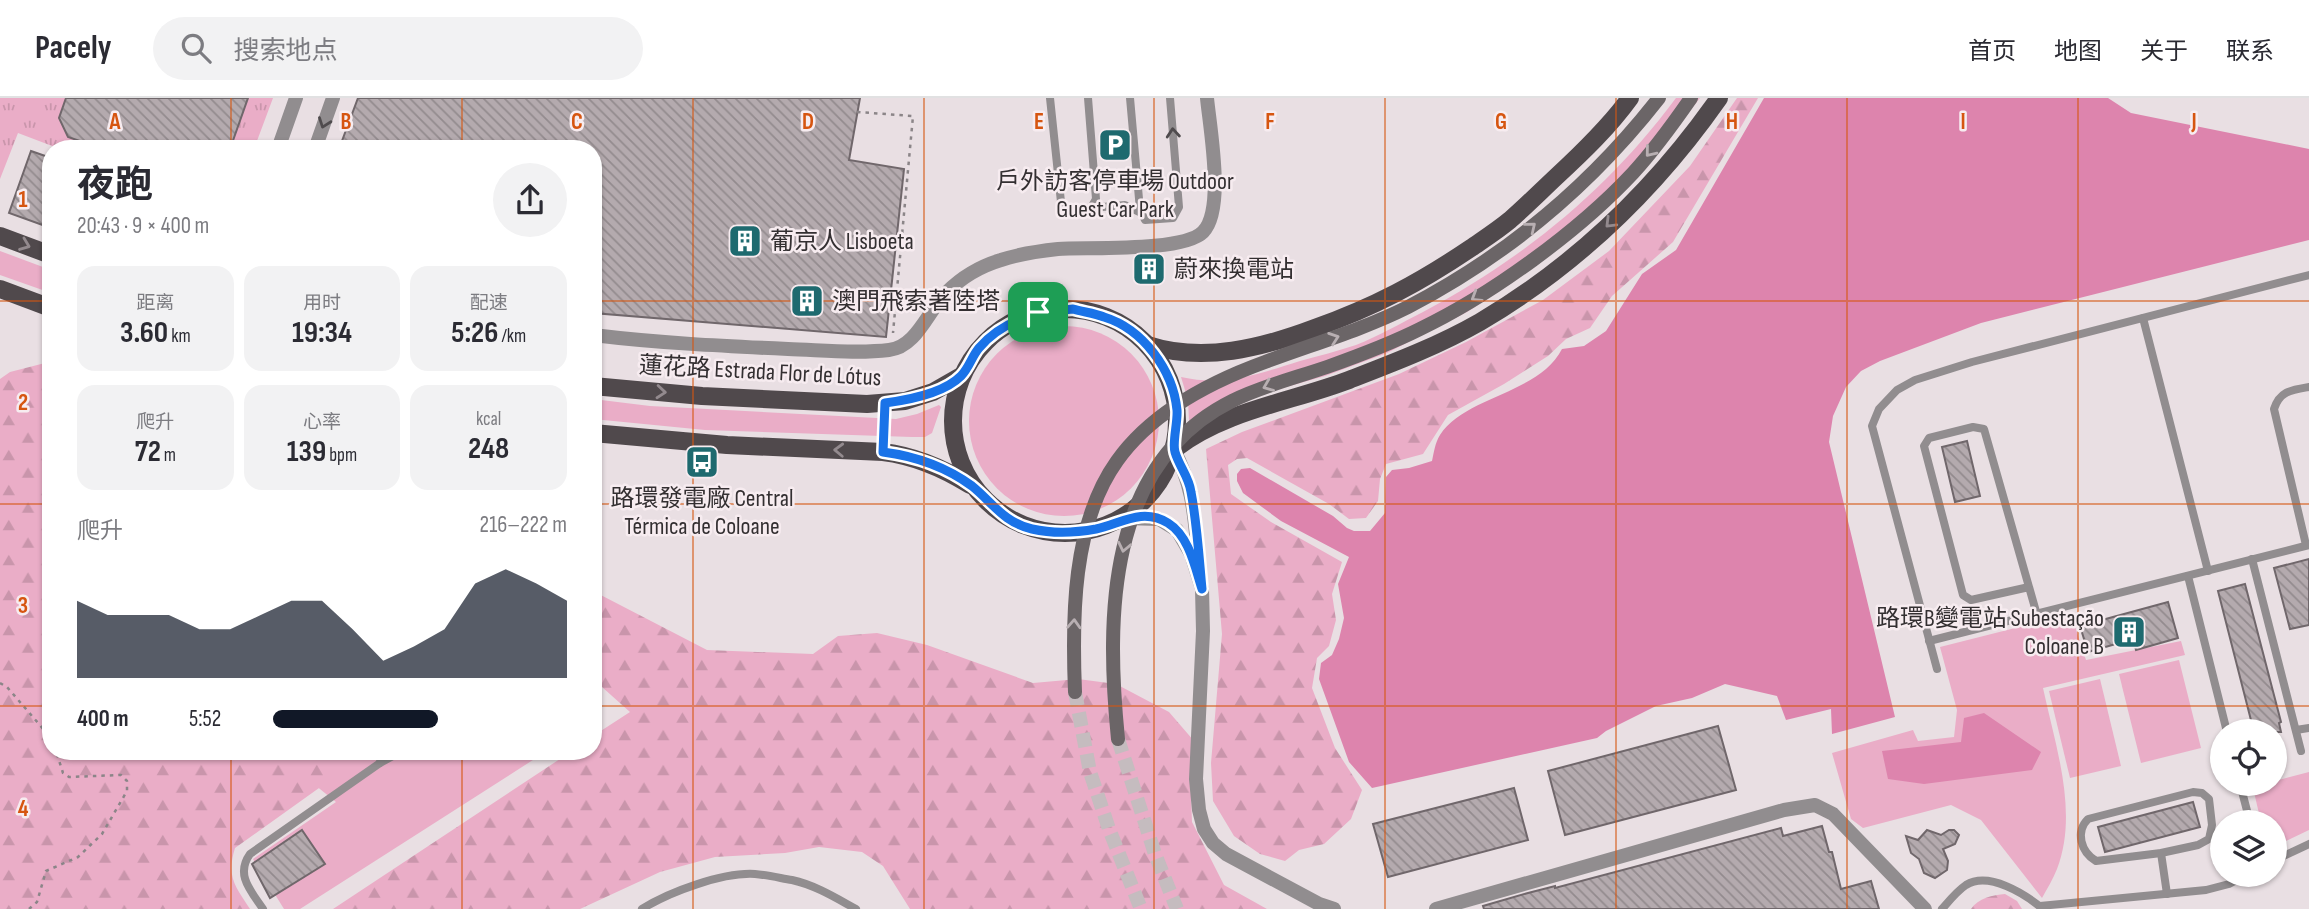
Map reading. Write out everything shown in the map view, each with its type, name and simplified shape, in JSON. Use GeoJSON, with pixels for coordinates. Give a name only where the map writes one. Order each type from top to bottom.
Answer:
{"type":"FeatureCollection","features":[{"type":"Feature","properties":{"kind":"main road"},"geometry":{"type":"LineString","coordinates":[[1148,345],[1177,354],[1205,354],[1248,348],[1344,318],[1397,294],[1508,222],[1574,160],[1619,114],[1630,98]]}},
{"type":"Feature","properties":{"kind":"main road"},"geometry":{"type":"LineString","coordinates":[[1075,692],[1073,639],[1080,558],[1090,519],[1104,483],[1117,461],[1137,438],[1175,407],[1233,375],[1362,328],[1464,276],[1508,245],[1579,188],[1658,98]]}},
{"type":"Feature","properties":{"kind":"main road"},"geometry":{"type":"LineString","coordinates":[[1118,739],[1112,629],[1120,563],[1128,526],[1142,492],[1170,447],[1196,424],[1231,402],[1421,329],[1511,274],[1593,213],[1634,172],[1691,98]]}},
{"type":"Feature","properties":{"kind":"main road"},"geometry":{"type":"LineString","coordinates":[[1174,450],[1194,435],[1221,422],[1388,365],[1479,322],[1542,281],[1594,239],[1651,183],[1694,134],[1719,98]]}},
{"type":"Feature","properties":{"kind":"main road"},"geometry":{"type":"LineString","coordinates":[[0,236],[42,252]]}},
{"type":"Feature","properties":{"kind":"main road"},"geometry":{"type":"LineString","coordinates":[[0,289],[42,305]]}},
{"type":"Feature","properties":{"kind":"main road"},"geometry":{"type":"LineString","coordinates":[[1073,309],[1107,317],[1148,345],[1169,379],[1175,395],[1177,425],[1174,450],[1152,491],[1140,506],[1124,518],[1099,528],[1060,533],[1016,523],[1000,513],[973,487],[964,473],[952,432],[953,407],[961,376],[980,347],[1006,325],[1038,312],[1073,309]]}},
{"type":"Feature","properties":{"kind":"main road","name":"蓮花路 Estrada Flor de Lótus"},"geometry":{"type":"LineString","coordinates":[[602,387],[702,396],[867,404],[905,401],[933,392],[961,376]]}},
{"type":"Feature","properties":{"kind":"main road"},"geometry":{"type":"LineString","coordinates":[[602,434],[727,445],[906,455],[973,487]]}},
{"type":"Feature","properties":{"kind":"street"},"geometry":{"type":"LineString","coordinates":[[281,140],[296,98]]}},
{"type":"Feature","properties":{"kind":"street"},"geometry":{"type":"LineString","coordinates":[[317,140],[333,98]]}},
{"type":"Feature","properties":{"kind":"street"},"geometry":{"type":"LineString","coordinates":[[602,336],[774,348],[892,350],[911,340],[947,291],[967,275],[999,260],[1056,249],[1182,243],[1193,240],[1210,222],[1216,198],[1207,98]]}},
{"type":"Feature","properties":{"kind":"street"},"geometry":{"type":"LineString","coordinates":[[1174,450],[1191,491],[1202,589],[1203,631],[1196,779],[1204,829],[1213,843],[1226,854],[1334,909]]}},
{"type":"Feature","properties":{"kind":"street"},"geometry":{"type":"LineString","coordinates":[[1124,518],[1158,519],[1177,530],[1191,554],[1202,589]]}},
{"type":"Feature","properties":{"kind":"street"},"geometry":{"type":"LineString","coordinates":[[1436,909],[1784,810],[1815,805],[1833,814],[1925,909]]}},
{"type":"Feature","properties":{"kind":"lane"},"geometry":{"type":"LineString","coordinates":[[1050,98],[1061,202],[1068,210],[1125,205],[1141,214],[1145,220],[1173,218],[1180,207],[1170,98]]}},
{"type":"Feature","properties":{"kind":"lane"},"geometry":{"type":"LineString","coordinates":[[1088,98],[1096,194],[1091,208]]}},
{"type":"Feature","properties":{"kind":"lane"},"geometry":{"type":"LineString","coordinates":[[1130,98],[1141,214]]}},
{"type":"Feature","properties":{"kind":"lane"},"geometry":{"type":"LineString","coordinates":[[1937,669],[1872,426],[1879,409],[1897,390],[1915,380],[2309,275]]}},
{"type":"Feature","properties":{"kind":"lane"},"geometry":{"type":"LineString","coordinates":[[2143,318],[2208,571]]}},
{"type":"Feature","properties":{"kind":"lane"},"geometry":{"type":"LineString","coordinates":[[1930,641],[2307,545],[2274,409],[2277,400],[2287,390],[2309,387]]}},
{"type":"Feature","properties":{"kind":"lane"},"geometry":{"type":"LineString","coordinates":[[2029,587],[1971,600],[1963,595],[1924,446],[1929,438],[1973,427],[1984,429],[2037,615]]}},
{"type":"Feature","properties":{"kind":"lane"},"geometry":{"type":"LineString","coordinates":[[2252,559],[2301,751]]}},
{"type":"Feature","properties":{"kind":"lane"},"geometry":{"type":"LineString","coordinates":[[2188,576],[2224,719]]}},
{"type":"Feature","properties":{"kind":"lane"},"geometry":{"type":"LineString","coordinates":[[2296,730],[2309,728]]}},
{"type":"Feature","properties":{"kind":"lane"},"geometry":{"type":"LineString","coordinates":[[262,909],[243,874],[243,867],[250,854],[386,760]]}},
{"type":"Feature","properties":{"kind":"lane"},"geometry":{"type":"LineString","coordinates":[[2193,792],[2206,795],[2209,799],[2212,825],[2209,839],[2204,844],[2161,853],[2096,861],[2090,858],[2082,846],[2081,829],[2088,819],[2193,792]]}},
{"type":"Feature","properties":{"kind":"lane"},"geometry":{"type":"LineString","coordinates":[[2287,854],[2309,844]]}},
{"type":"Feature","properties":{"kind":"lane"},"geometry":{"type":"LineString","coordinates":[[2161,853],[2167,894]]}},
{"type":"Feature","properties":{"kind":"lane"},"geometry":{"type":"LineString","coordinates":[[642,909],[660,898],[707,882],[752,874],[794,881],[856,909]]}},
{"type":"Feature","properties":{"kind":"lane"},"geometry":{"type":"LineString","coordinates":[[1942,909],[1965,886],[1976,881],[2009,888],[2041,907],[2218,887]]}},
{"type":"Feature","properties":{"kind":"lane"},"geometry":{"type":"LineString","coordinates":[[2090,909],[2096,902]]}},
{"type":"Feature","properties":{"kind":"path"},"geometry":{"type":"LineString","coordinates":[[857,112],[913,116],[892,350]]}},
{"type":"Feature","properties":{"kind":"path"},"geometry":{"type":"LineString","coordinates":[[883,452],[885,403]]}},
{"type":"Feature","properties":{"kind":"path"},"geometry":{"type":"LineString","coordinates":[[0,684],[7,687],[42,728]]}},
{"type":"Feature","properties":{"kind":"path"},"geometry":{"type":"LineString","coordinates":[[29,909],[37,902],[46,871],[78,857],[102,834],[127,790],[127,781],[121,775],[69,777],[63,773],[59,760]]}},
{"type":"Feature","properties":{"kind":"green space"},"geometry":{"type":"Polygon","coordinates":[[[0,98],[273,98],[257,140],[42,140],[42,142],[18,133],[0,179],[0,98]]]}},
{"type":"Feature","properties":{"kind":"green space"},"geometry":{"type":"Polygon","coordinates":[[[1676,98],[1700,98],[1658,151],[1513,282],[1467,312],[1387,353],[1325,376],[1208,409],[1189,421],[1188,400],[1181,377],[1212,381],[1241,378],[1356,345],[1423,312],[1495,269],[1562,220],[1592,192],[1622,163],[1676,98]]]}},
{"type":"Feature","properties":{"kind":"green space"},"geometry":{"type":"Polygon","coordinates":[[[1737,98],[1758,98],[1673,242],[1612,296],[1590,328],[1566,339],[1548,356],[1448,415],[1423,454],[1386,464],[1380,479],[1378,501],[1366,518],[1349,519],[1329,504],[1247,458],[1237,459],[1228,465],[1231,494],[1271,522],[1342,562],[1332,594],[1336,620],[1329,646],[1317,658],[1312,688],[1335,748],[1362,790],[1351,819],[1324,844],[1299,850],[1285,861],[1260,854],[1234,836],[1213,801],[1211,763],[1222,634],[1206,449],[1242,432],[1399,374],[1466,342],[1543,300],[1609,251],[1690,166],[1737,98]]]}},
{"type":"Feature","properties":{"kind":"green space"},"geometry":{"type":"Polygon","coordinates":[[[0,251],[42,267],[42,290],[0,275],[0,251]]]}},
{"type":"Feature","properties":{"kind":"green space"},"geometry":{"type":"Polygon","coordinates":[[[1064,326],[1100,333],[1131,354],[1152,385],[1159,421],[1152,457],[1131,488],[1100,509],[1064,516],[1028,509],[997,488],[976,457],[969,421],[976,385],[997,354],[1028,333],[1064,326]]]}},
{"type":"Feature","properties":{"kind":"green space"},"geometry":{"type":"Polygon","coordinates":[[[42,364],[42,760],[349,760],[347,768],[235,848],[232,874],[250,909],[0,909],[0,379],[10,372],[42,364]]]}},
{"type":"Feature","properties":{"kind":"green space"},"geometry":{"type":"Polygon","coordinates":[[[602,400],[650,406],[896,419],[939,405],[941,407],[932,433],[925,437],[705,430],[602,420],[602,400]]]}},
{"type":"Feature","properties":{"kind":"green space"},"geometry":{"type":"Polygon","coordinates":[[[602,596],[707,650],[813,654],[838,636],[877,633],[927,645],[1033,683],[1078,679],[1116,684],[1169,712],[1194,741],[1190,769],[1192,822],[1224,885],[1267,909],[910,909],[883,866],[862,852],[819,847],[785,853],[715,857],[660,872],[580,909],[333,909],[558,760],[602,760],[602,730],[630,712],[602,687],[602,596]]]}},
{"type":"Feature","properties":{"kind":"green space"},"geometry":{"type":"Polygon","coordinates":[[[2071,614],[2086,660],[2181,641],[2185,655],[2043,688],[2063,778],[2066,825],[2057,869],[2042,898],[1981,820],[1951,805],[1863,828],[1851,819],[1832,753],[1913,730],[1918,741],[1954,737],[1957,710],[1940,647],[2071,614]]]}},
{"type":"Feature","properties":{"kind":"green space"},"geometry":{"type":"Polygon","coordinates":[[[2179,660],[2201,748],[2141,763],[2119,674],[2179,660]]]}},
{"type":"Feature","properties":{"kind":"green space"},"geometry":{"type":"Polygon","coordinates":[[[2100,679],[2121,766],[2070,778],[2049,691],[2100,679]]]}},
{"type":"Feature","properties":{"kind":"green space"},"geometry":{"type":"Polygon","coordinates":[[[300,760],[533,760],[300,909],[284,909],[253,859],[336,802],[294,768],[300,760]]]}},
{"type":"Feature","properties":{"kind":"green space"},"geometry":{"type":"Polygon","coordinates":[[[2309,772],[2309,830],[2287,841],[2287,810],[2258,810],[2255,796],[2287,796],[2287,778],[2309,772]]]}},
{"type":"Feature","properties":{"kind":"green space"},"geometry":{"type":"Polygon","coordinates":[[[2005,894],[2017,901],[2022,909],[1971,909],[1991,896],[2005,894]]]}},
{"type":"Feature","properties":{"kind":"shaded area"},"geometry":{"type":"Polygon","coordinates":[[[1764,98],[2108,98],[2131,113],[2309,149],[2309,240],[1981,323],[1880,361],[1861,371],[1846,387],[1833,416],[1829,442],[1895,717],[1832,734],[1831,709],[1786,720],[1777,696],[1725,684],[1692,698],[1656,706],[1597,738],[1372,788],[1349,762],[1319,679],[1321,663],[1332,655],[1339,639],[1344,618],[1338,584],[1349,557],[1281,521],[1243,493],[1237,481],[1237,474],[1241,469],[1250,468],[1333,516],[1347,528],[1370,531],[1385,513],[1386,477],[1392,470],[1432,461],[1438,438],[1451,422],[1466,411],[1537,376],[1551,364],[1562,349],[1584,346],[1606,331],[1642,274],[1676,250],[1764,98]]]}},
{"type":"Feature","properties":{"kind":"shaded area"},"geometry":{"type":"Polygon","coordinates":[[[1984,713],[2041,752],[2032,770],[1924,784],[1888,779],[1882,751],[1961,742],[1964,718],[1984,713]]]}},
{"type":"Feature","properties":{"kind":"building"},"geometry":{"type":"Polygon","coordinates":[[[66,98],[248,98],[233,140],[77,140],[68,137],[59,118],[66,98]]]}},
{"type":"Feature","properties":{"kind":"building","name":"葡京人 Lisboeta"},"geometry":{"type":"Polygon","coordinates":[[[358,98],[860,98],[849,160],[904,169],[886,337],[602,314],[602,140],[342,140],[358,98]]]}},
{"type":"Feature","properties":{"kind":"building"},"geometry":{"type":"Polygon","coordinates":[[[31,151],[42,155],[42,225],[9,213],[31,151]]]}},
{"type":"Feature","properties":{"kind":"building","name":"蔚來換電站"},"geometry":{"type":"Polygon","coordinates":[[[1141,256],[1155,256],[1156,282],[1143,283],[1141,256]]]}},
{"type":"Feature","properties":{"kind":"building"},"geometry":{"type":"Polygon","coordinates":[[[1967,441],[1980,496],[1955,502],[1942,447],[1967,441]]]}},
{"type":"Feature","properties":{"kind":"building"},"geometry":{"type":"Polygon","coordinates":[[[2309,559],[2309,625],[2290,629],[2274,568],[2309,559]]]}},
{"type":"Feature","properties":{"kind":"building"},"geometry":{"type":"Polygon","coordinates":[[[2245,584],[2280,719],[2251,719],[2218,591],[2245,584]]]}},
{"type":"Feature","properties":{"kind":"building","name":"路環B變電站 Subestação Coloane B"},"geometry":{"type":"Polygon","coordinates":[[[2168,602],[2178,638],[2136,650],[2133,639],[2088,652],[2080,626],[2168,602]]]}},
{"type":"Feature","properties":{"kind":"building"},"geometry":{"type":"Polygon","coordinates":[[[1718,726],[1736,790],[1565,835],[1548,771],[1718,726]]]}},
{"type":"Feature","properties":{"kind":"building"},"geometry":{"type":"Polygon","coordinates":[[[1514,788],[1528,840],[1388,877],[1373,824],[1514,788]]]}},
{"type":"Feature","properties":{"kind":"building"},"geometry":{"type":"Polygon","coordinates":[[[2193,802],[2200,827],[2105,852],[2098,827],[2193,802]]]}},
{"type":"Feature","properties":{"kind":"building"},"geometry":{"type":"Polygon","coordinates":[[[1822,826],[1841,889],[1871,881],[1879,909],[1484,909],[1483,906],[1781,828],[1783,836],[1822,826]]]}},
{"type":"Feature","properties":{"kind":"building"},"geometry":{"type":"Polygon","coordinates":[[[302,830],[325,864],[270,898],[252,864],[302,830]]]}},
{"type":"Feature","properties":{"kind":"building"},"geometry":{"type":"Polygon","coordinates":[[[1927,830],[1941,835],[1954,830],[1959,835],[1955,844],[1943,849],[1948,861],[1947,870],[1935,878],[1924,873],[1919,859],[1911,853],[1906,836],[1918,840],[1927,830]]]}},
{"type":"Feature","properties":{"kind":"tunnel"},"geometry":{"type":"LineString","coordinates":[[1075,692],[1090,772],[1141,909]]}},
{"type":"Feature","properties":{"kind":"tunnel"},"geometry":{"type":"LineString","coordinates":[[1118,739],[1155,854],[1177,909]]}},
{"type":"Feature","properties":{"kind":"place","name":"戶外訪客停車場 Outdoor Guest Car Park"},"geometry":{"type":"Point","coordinates":[1115,145]}},
{"type":"Feature","properties":{"kind":"place","name":"葡京人 Lisboeta"},"geometry":{"type":"Point","coordinates":[745,241]}},
{"type":"Feature","properties":{"kind":"place","name":"蔚來換電站"},"geometry":{"type":"Point","coordinates":[1149,269]}},
{"type":"Feature","properties":{"kind":"place","name":"澳門飛索著陸塔"},"geometry":{"type":"Point","coordinates":[807,301]}},
{"type":"Feature","properties":{"kind":"place","name":"路環發電廠 Central Térmica de Coloane"},"geometry":{"type":"Point","coordinates":[702,462]}},
{"type":"Feature","properties":{"kind":"place","name":"路環B變電站 Subestação Coloane B"},"geometry":{"type":"Point","coordinates":[2129,632]}},
{"type":"Feature","properties":{"kind":"route"},"geometry":{"type":"LineString","coordinates":[[1073,309],[1107,317],[1148,345],[1161,365],[1175,395],[1177,425],[1174,450],[1191,491],[1202,589],[1191,554],[1177,530],[1168,523],[1141,517],[1124,518],[1099,528],[1060,533],[1031,528],[1000,513],[973,487],[952,474],[906,455],[883,452],[885,403],[905,401],[933,392],[961,376],[980,347],[1006,325],[1038,312],[1073,309]]}}]}
